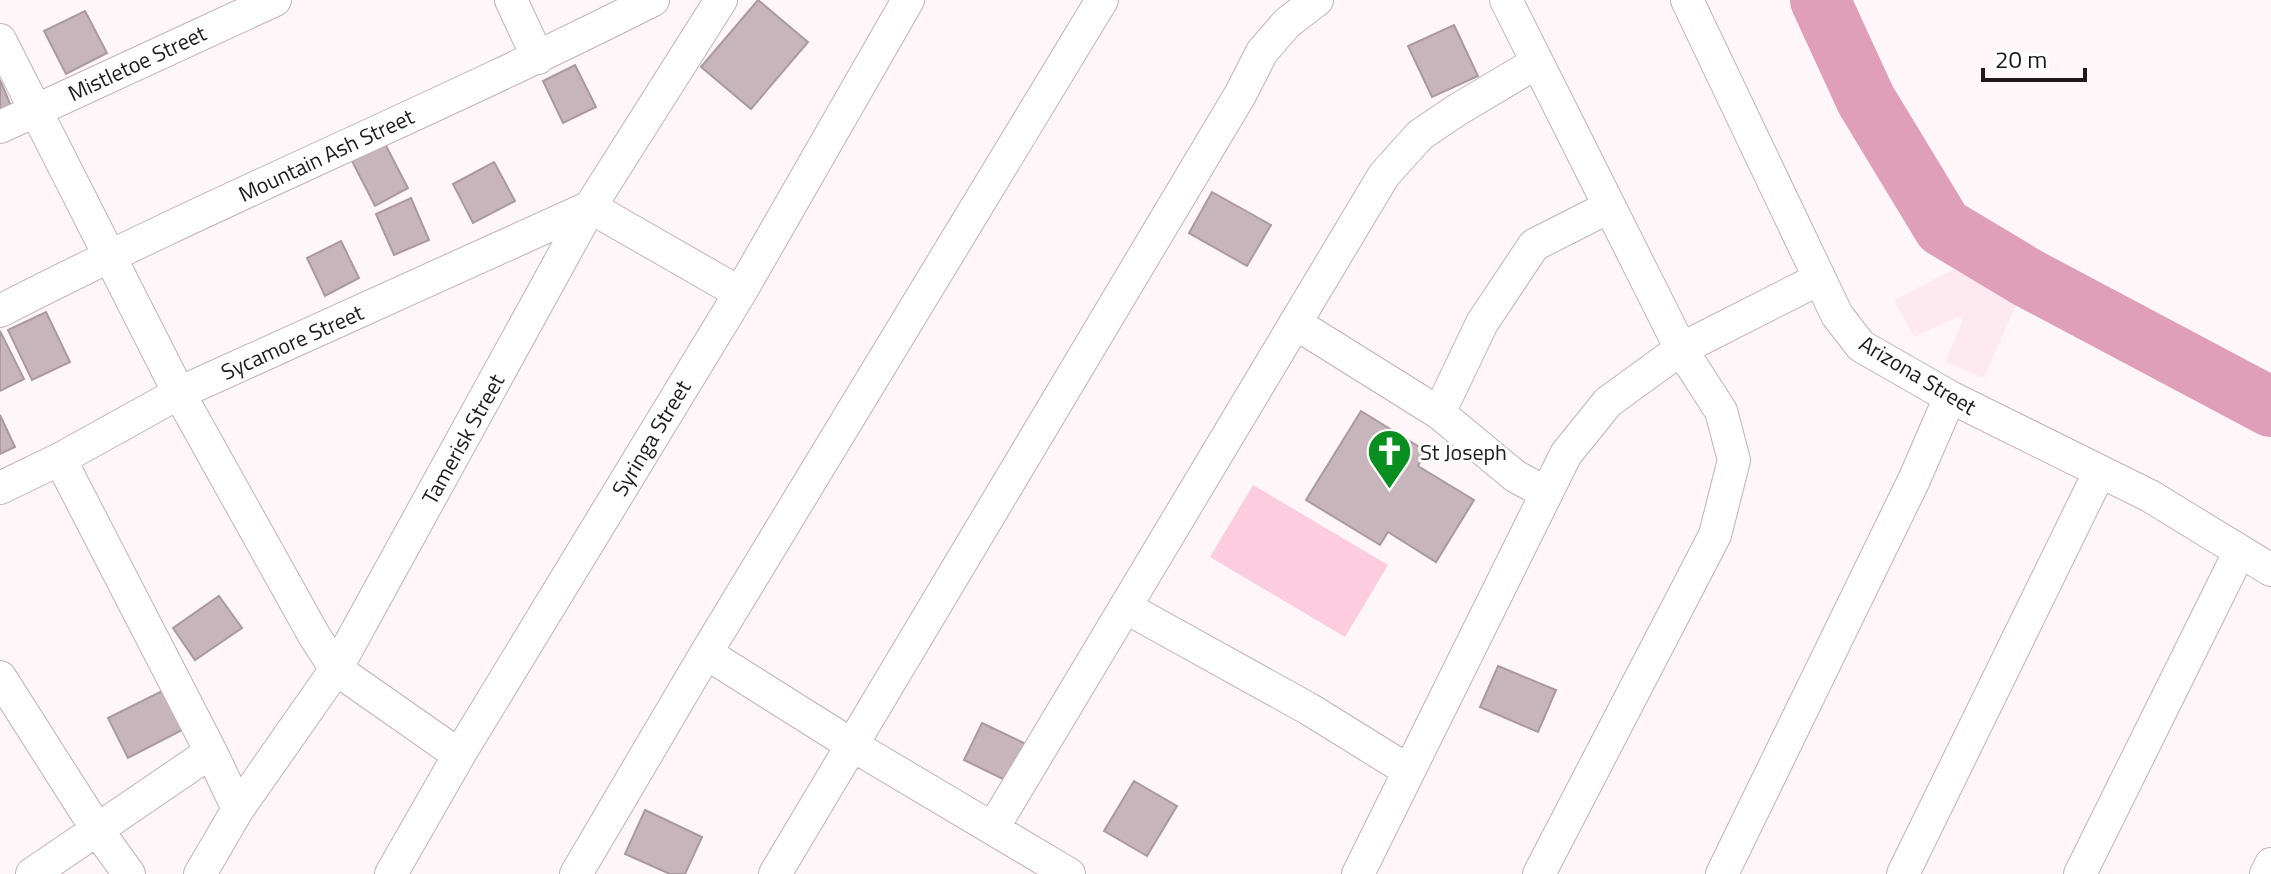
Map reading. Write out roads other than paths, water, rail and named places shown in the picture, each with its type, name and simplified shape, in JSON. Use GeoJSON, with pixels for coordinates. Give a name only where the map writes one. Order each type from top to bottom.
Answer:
{"type":"FeatureCollection","features":[{"type":"Feature","properties":{"kind":"street","name":"Mistletoe Street"},"geometry":{"type":"LineString","coordinates":[[0,127],[275,0]]}},
{"type":"Feature","properties":{"kind":"street"},"geometry":{"type":"LineString","coordinates":[[511,0],[538,58]]}},
{"type":"Feature","properties":{"kind":"street","name":"Mountain Ash Street"},"geometry":{"type":"LineString","coordinates":[[0,311],[108,256],[538,58],[653,0]]}},
{"type":"Feature","properties":{"kind":"street","name":"Tamerisk Street"},"geometry":{"type":"LineString","coordinates":[[200,874],[238,809],[336,669],[590,207],[721,0]]}},
{"type":"Feature","properties":{"kind":"street","name":"Syringa Street"},"geometry":{"type":"LineString","coordinates":[[391,874],[459,755],[740,293],[908,0]]}},
{"type":"Feature","properties":{"kind":"street"},"geometry":{"type":"LineString","coordinates":[[576,874],[706,653],[1102,0]]}},
{"type":"Feature","properties":{"kind":"street"},"geometry":{"type":"LineString","coordinates":[[775,874],[1232,108],[1262,52],[1287,23],[1317,0]]}},
{"type":"Feature","properties":{"kind":"street"},"geometry":{"type":"LineString","coordinates":[[1506,0],[1681,349],[1721,411],[1734,460],[1715,535],[1539,874]]}},
{"type":"Feature","properties":{"kind":"street","name":"Arizona Street"},"geometry":{"type":"LineString","coordinates":[[1687,0],[1837,315],[1861,346],[1950,397],[2150,496],[2271,570]]}},
{"type":"Feature","properties":{"kind":"street"},"geometry":{"type":"LineString","coordinates":[[0,40],[179,393],[315,637],[336,669],[459,755]]}},
{"type":"Feature","properties":{"kind":"street"},"geometry":{"type":"LineString","coordinates":[[993,828],[1384,175],[1420,135],[1536,63]]}},
{"type":"Feature","properties":{"kind":"street"},"geometry":{"type":"LineString","coordinates":[[590,207],[740,293]]}},
{"type":"Feature","properties":{"kind":"street","name":"Sycamore Street"},"geometry":{"type":"LineString","coordinates":[[0,488],[60,459],[179,393],[590,207]]}},
{"type":"Feature","properties":{"kind":"street"},"geometry":{"type":"LineString","coordinates":[[1439,413],[1482,323],[1534,245],[1609,207]]}},
{"type":"Feature","properties":{"kind":"street"},"geometry":{"type":"LineString","coordinates":[[1358,874],[1566,454],[1608,402],[1681,349],[1819,279]]}},
{"type":"Feature","properties":{"kind":"street"},"geometry":{"type":"LineString","coordinates":[[1295,323],[1439,413],[1515,476],[1546,493]]}},
{"type":"Feature","properties":{"kind":"street"},"geometry":{"type":"LineString","coordinates":[[1722,874],[1914,480],[1950,397]]}},
{"type":"Feature","properties":{"kind":"street"},"geometry":{"type":"LineString","coordinates":[[60,459],[238,809]]}},
{"type":"Feature","properties":{"kind":"street"},"geometry":{"type":"LineString","coordinates":[[1903,874],[2100,471]]}},
{"type":"Feature","properties":{"kind":"street"},"geometry":{"type":"LineString","coordinates":[[2080,874],[2240,551]]}},
{"type":"Feature","properties":{"kind":"street"},"geometry":{"type":"LineString","coordinates":[[1125,607],[1309,709],[1409,771]]}},
{"type":"Feature","properties":{"kind":"street"},"geometry":{"type":"LineString","coordinates":[[706,653],[852,745],[1069,874]]}},
{"type":"Feature","properties":{"kind":"street"},"geometry":{"type":"LineString","coordinates":[[0,677],[129,874]]}},
{"type":"Feature","properties":{"kind":"street"},"geometry":{"type":"LineString","coordinates":[[32,874],[211,752]]}},
{"type":"Feature","properties":{"kind":"street"},"geometry":{"type":"LineString","coordinates":[[2266,874],[2271,864]]}},
{"type":"Feature","properties":{"kind":"waterway"},"geometry":{"type":"LineString","coordinates":[[1820,0],[1866,100],[1943,227],[2028,278],[2271,407]]}},
{"type":"Feature","properties":{"kind":"place","name":"St Joseph"},"geometry":{"type":"Point","coordinates":[1389,491]}}]}
